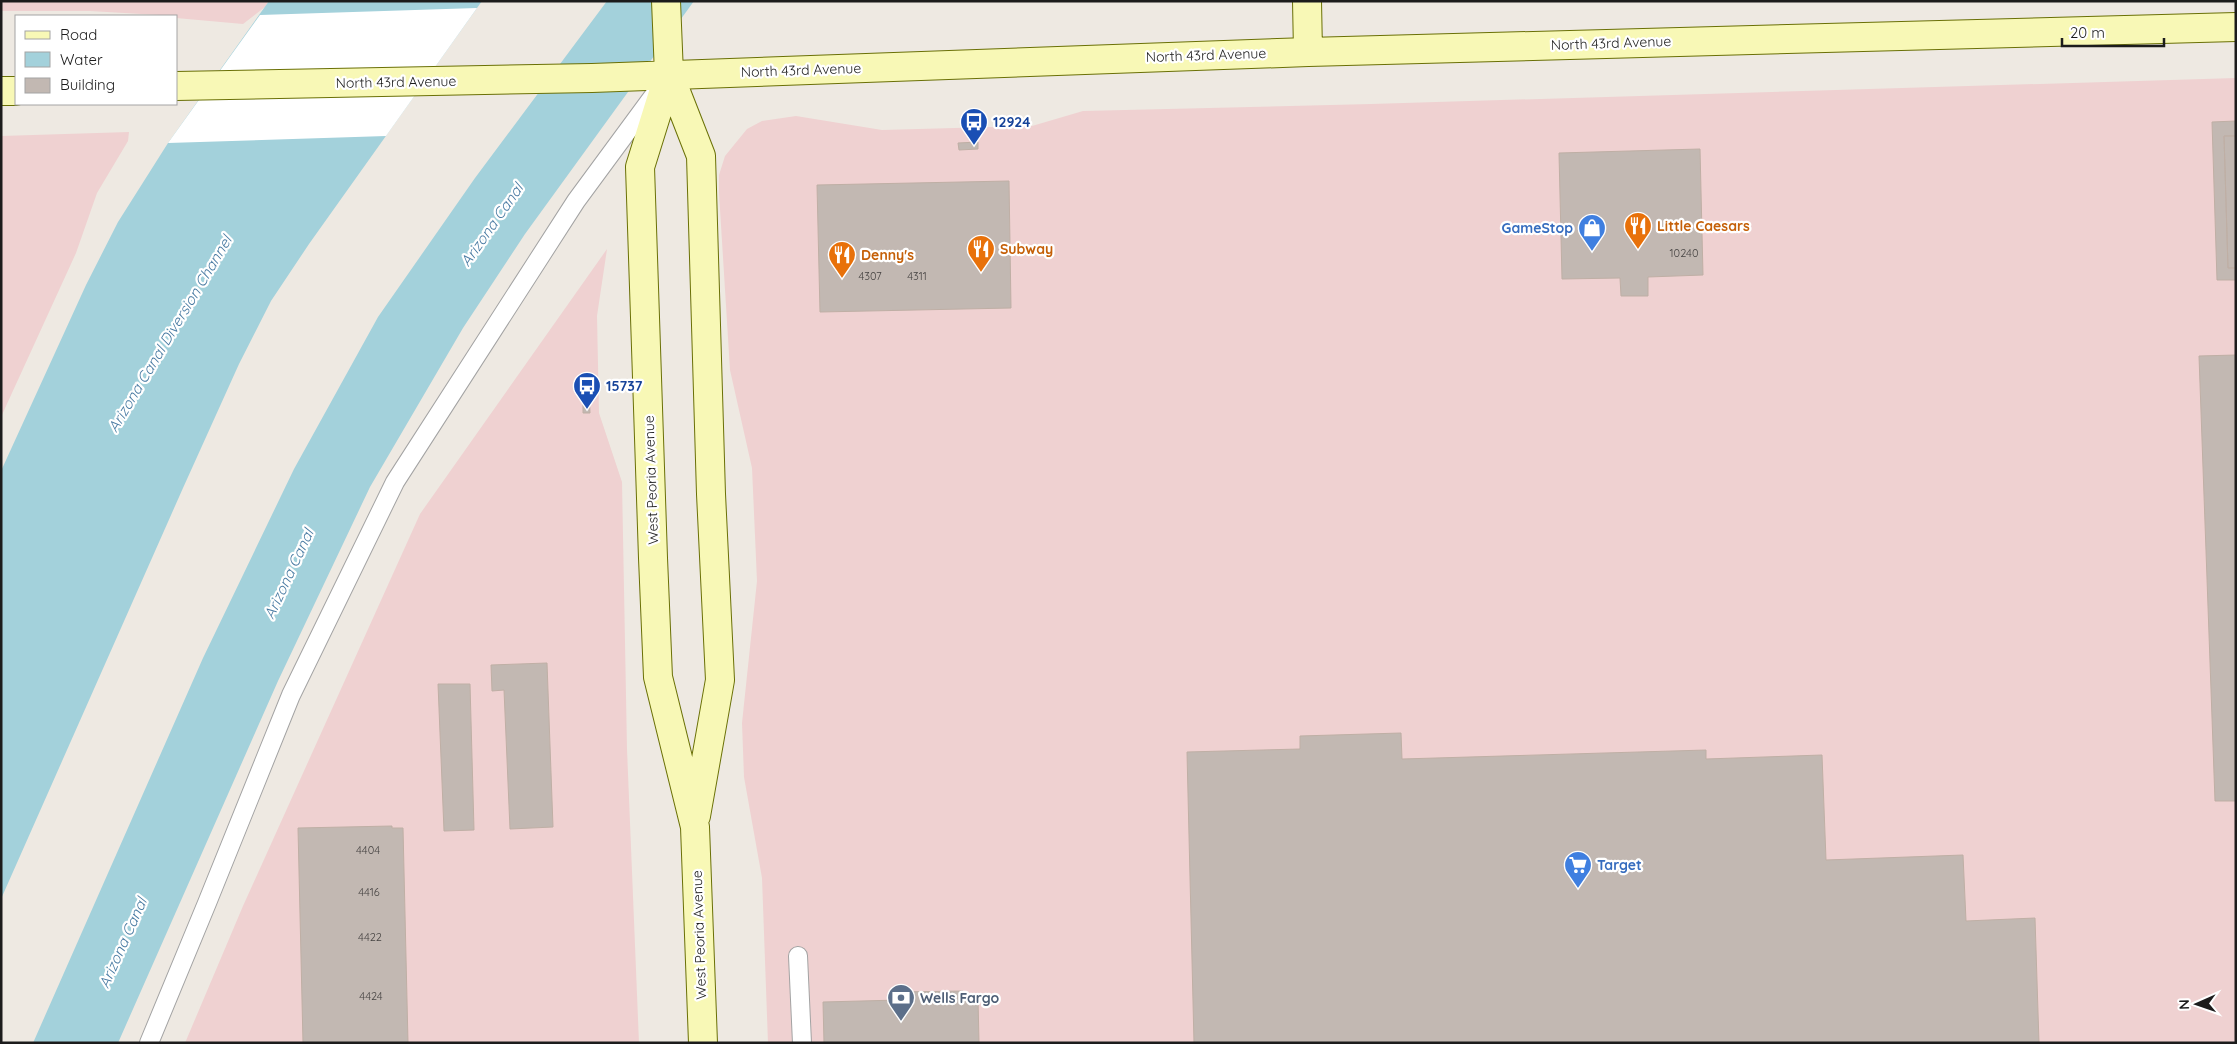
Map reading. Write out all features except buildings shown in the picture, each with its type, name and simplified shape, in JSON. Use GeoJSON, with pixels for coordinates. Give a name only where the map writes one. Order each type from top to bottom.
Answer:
{"type":"FeatureCollection","features":[{"type":"Feature","properties":{"kind":"main road","name":"West Peoria Avenue"},"geometry":{"type":"LineString","coordinates":[[666,1],[669,74],[701,156],[711,494],[720,680],[694,827]]}},
{"type":"Feature","properties":{"kind":"main road"},"geometry":{"type":"LineString","coordinates":[[1308,1],[1308,52]]}},
{"type":"Feature","properties":{"kind":"main road","name":"North 43rd Avenue"},"geometry":{"type":"LineString","coordinates":[[178,86],[592,78],[1308,52],[2236,26]]}},
{"type":"Feature","properties":{"kind":"main road","name":"West Peoria Avenue"},"geometry":{"type":"LineString","coordinates":[[669,74],[640,167],[640,186],[658,676],[694,827],[703,1043]]}},
{"type":"Feature","properties":{"kind":"main road"},"geometry":{"type":"LineString","coordinates":[[1,91],[15,91]]}},
{"type":"Feature","properties":{"kind":"lane"},"geometry":{"type":"LineString","coordinates":[[148,1043],[291,695],[395,482],[576,201],[669,74]]}},
{"type":"Feature","properties":{"kind":"lane"},"geometry":{"type":"LineString","coordinates":[[798,956],[802,1043]]}},
{"type":"Feature","properties":{"kind":"shaded area"},"geometry":{"type":"Polygon","coordinates":[[[1,1],[269,1],[265,7],[243,24],[178,18],[178,15],[90,11],[1,11],[1,1]]]}},
{"type":"Feature","properties":{"kind":"shaded area"},"geometry":{"type":"Polygon","coordinates":[[[2236,78],[2236,1043],[768,1043],[762,878],[744,777],[742,723],[757,581],[752,468],[730,370],[719,193],[719,175],[725,156],[747,129],[762,121],[796,116],[882,130],[1032,126],[1083,111],[2236,78]]]}},
{"type":"Feature","properties":{"kind":"shaded area"},"geometry":{"type":"Polygon","coordinates":[[[129,132],[128,141],[97,193],[76,253],[1,417],[1,136],[129,132]]]}},
{"type":"Feature","properties":{"kind":"shaded area"},"geometry":{"type":"Polygon","coordinates":[[[607,249],[597,316],[599,413],[622,482],[627,749],[639,1043],[185,1043],[243,906],[420,514],[607,249]]]}},
{"type":"Feature","properties":{"kind":"water","name":"Arizona Canal Diversion Channel"},"geometry":{"type":"Polygon","coordinates":[[[269,1],[482,1],[309,244],[271,301],[239,364],[183,488],[1,899],[1,471],[86,285],[118,222],[168,143],[269,1]]]}},
{"type":"Feature","properties":{"kind":"water","name":"Arizona Canal"},"geometry":{"type":"Polygon","coordinates":[[[607,1],[694,1],[525,234],[463,328],[370,487],[278,681],[118,1043],[33,1043],[203,658],[294,469],[378,317],[475,178],[607,1]]]}},
{"type":"Feature","properties":{"kind":"pier"},"geometry":{"type":"Polygon","coordinates":[[[477,8],[386,136],[168,143],[260,15],[477,8]]]}},
{"type":"Feature","properties":{"kind":"place","name":"12924"},"geometry":{"type":"Point","coordinates":[974,146]}},
{"type":"Feature","properties":{"kind":"place","name":"Little Caesars"},"geometry":{"type":"Point","coordinates":[1638,250]}},
{"type":"Feature","properties":{"kind":"place","name":"GameStop"},"geometry":{"type":"Point","coordinates":[1592,252]}},
{"type":"Feature","properties":{"kind":"place","name":"Subway"},"geometry":{"type":"Point","coordinates":[981,273]}},
{"type":"Feature","properties":{"kind":"place","name":"Denny's"},"geometry":{"type":"Point","coordinates":[842,279]}},
{"type":"Feature","properties":{"kind":"place","name":"15737"},"geometry":{"type":"Point","coordinates":[587,410]}},
{"type":"Feature","properties":{"kind":"place","name":"Target"},"geometry":{"type":"Point","coordinates":[1578,889]}},
{"type":"Feature","properties":{"kind":"place","name":"Wells Fargo"},"geometry":{"type":"Point","coordinates":[901,1022]}}]}
